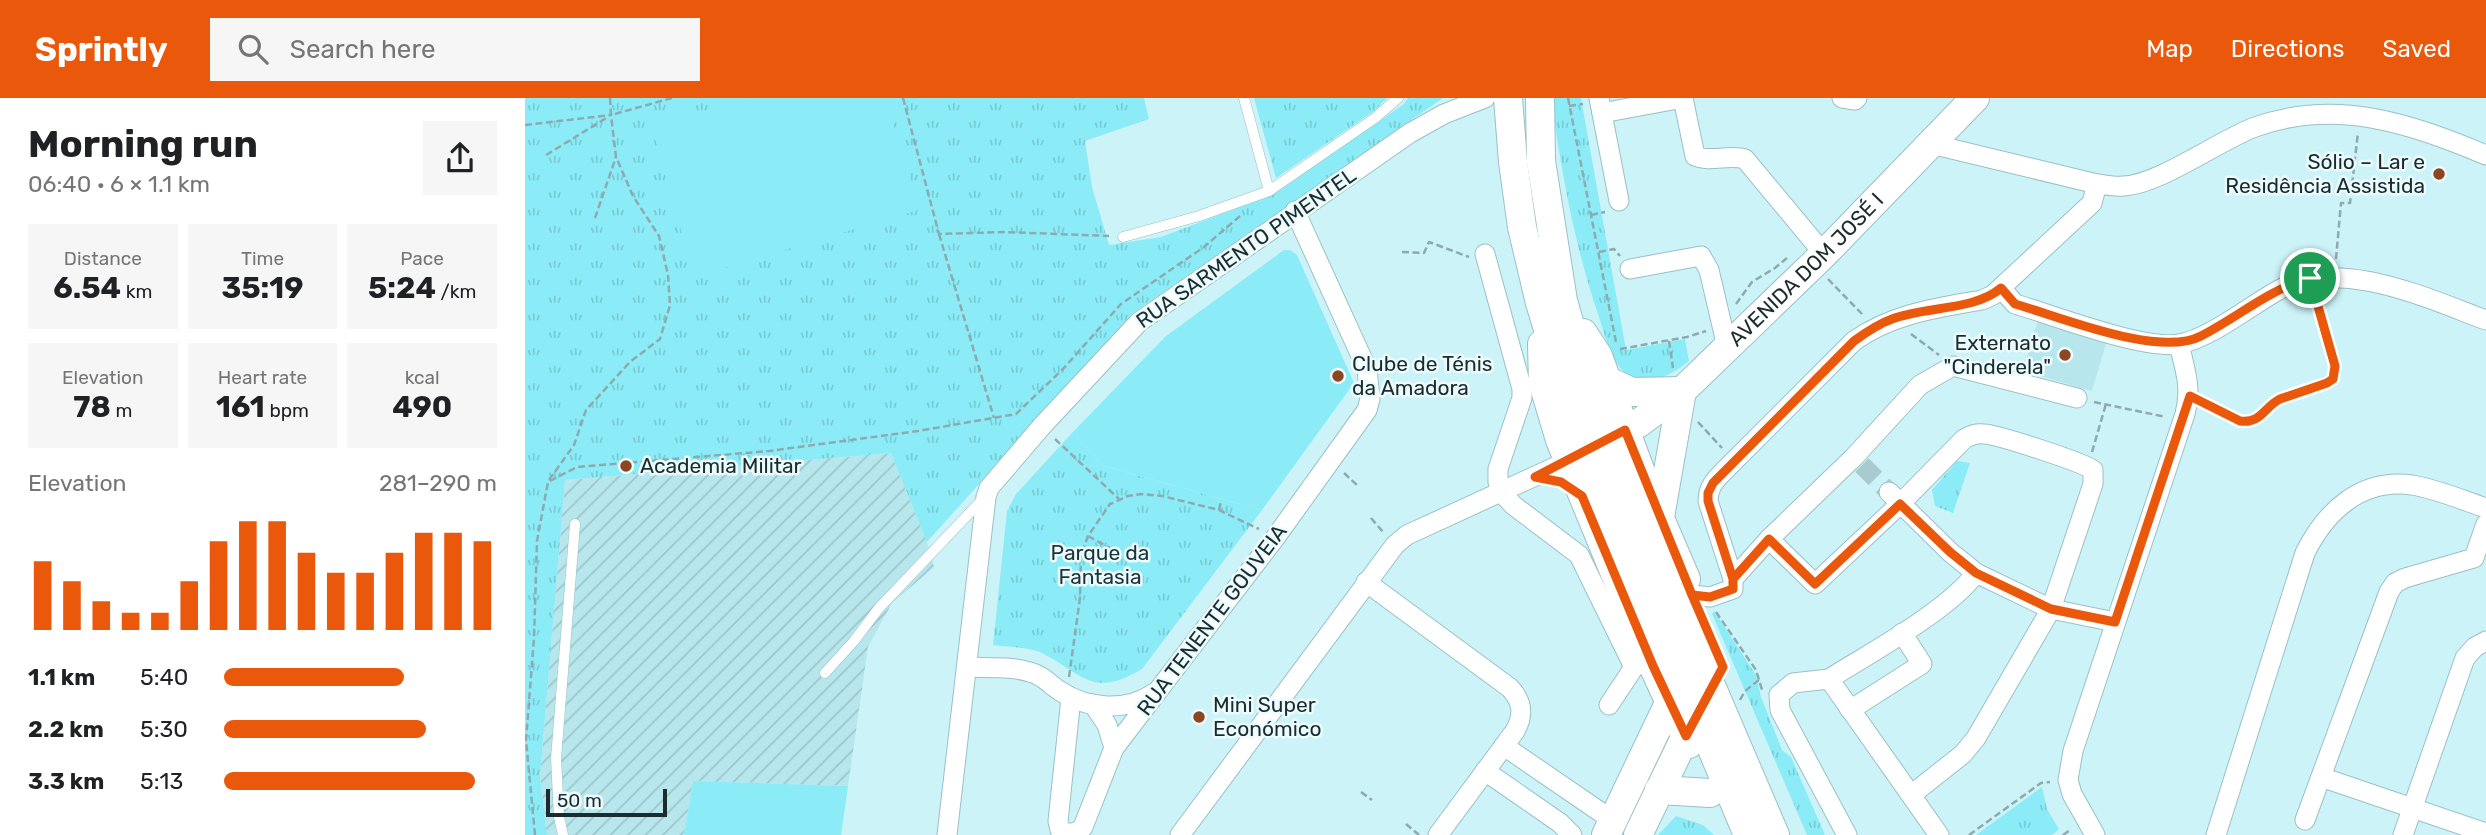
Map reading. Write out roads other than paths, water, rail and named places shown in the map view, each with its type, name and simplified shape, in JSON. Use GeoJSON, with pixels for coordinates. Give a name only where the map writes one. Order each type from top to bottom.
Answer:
{"type":"FeatureCollection","features":[{"type":"Feature","properties":{"kind":"main road"},"geometry":{"type":"LineString","coordinates":[[1508,98],[1522,227],[1597,419],[1590,445],[1690,684],[1691,725],[1745,835]]}},
{"type":"Feature","properties":{"kind":"main road"},"geometry":{"type":"LineString","coordinates":[[1540,98],[1541,161],[1551,302],[1543,383],[1590,445],[1660,517],[1692,595],[1691,725],[1710,793],[1745,835]]}},
{"type":"Feature","properties":{"kind":"main road","name":"AVENIDA DOM JOSÉ I"},"geometry":{"type":"LineString","coordinates":[[1590,445],[1639,423],[1682,391],[1725,335],[1821,257],[1975,98]]}},
{"type":"Feature","properties":{"kind":"main road"},"geometry":{"type":"LineString","coordinates":[[1551,302],[1598,356],[1607,380],[1590,445],[1582,496],[1690,684],[1758,795],[1775,835]]}},
{"type":"Feature","properties":{"kind":"main road"},"geometry":{"type":"LineString","coordinates":[[1607,380],[1632,392],[1682,391],[1660,517]]}},
{"type":"Feature","properties":{"kind":"main road"},"geometry":{"type":"LineString","coordinates":[[1690,684],[1738,703],[1758,795]]}},
{"type":"Feature","properties":{"kind":"main road"},"geometry":{"type":"LineString","coordinates":[[1690,684],[1609,828],[1638,834],[1691,725]]}},
{"type":"Feature","properties":{"kind":"main road"},"geometry":{"type":"LineString","coordinates":[[1659,790],[1710,793]]}},
{"type":"Feature","properties":{"kind":"street","name":"RUA SARMENTO PIMENTEL"},"geometry":{"type":"LineString","coordinates":[[947,835],[989,488],[1042,426],[1139,322],[1410,133],[1444,114],[1485,98]]}},
{"type":"Feature","properties":{"kind":"street"},"geometry":{"type":"LineString","coordinates":[[1619,201],[1601,106],[1683,98],[1695,156],[1702,160],[1736,157],[1745,159],[1821,257]]}},
{"type":"Feature","properties":{"kind":"street"},"geometry":{"type":"LineString","coordinates":[[1842,98],[1857,98]]}},
{"type":"Feature","properties":{"kind":"street"},"geometry":{"type":"LineString","coordinates":[[1931,144],[2097,184],[2125,186],[2138,184],[2299,107],[2360,114],[2448,140],[2486,155]]}},
{"type":"Feature","properties":{"kind":"street"},"geometry":{"type":"LineString","coordinates":[[1692,595],[1710,597],[1733,589],[1733,579],[1708,501],[1708,493],[1713,483],[1854,341],[1884,323],[1982,300],[2001,288],[2092,202],[2097,184]]}},
{"type":"Feature","properties":{"kind":"street","name":"RUA TENENTE GOUVEIA"},"geometry":{"type":"LineString","coordinates":[[1071,698],[1058,821],[1060,830],[1075,833],[1083,827],[1114,748],[1275,538],[1361,420],[1370,399],[1367,369],[1295,211]]}},
{"type":"Feature","properties":{"kind":"street"},"geometry":{"type":"LineString","coordinates":[[1630,270],[1701,256],[1709,270],[1725,335]]}},
{"type":"Feature","properties":{"kind":"street"},"geometry":{"type":"LineString","coordinates":[[1487,259],[1522,389],[1522,398],[1498,469],[1498,482],[1502,493],[1513,505],[1579,555],[1633,667],[1609,705]]}},
{"type":"Feature","properties":{"kind":"street"},"geometry":{"type":"LineString","coordinates":[[2001,288],[2015,304],[2136,340],[2179,344],[2199,337],[2280,289],[2310,278],[2335,276],[2400,289],[2486,320]]}},
{"type":"Feature","properties":{"kind":"street"},"geometry":{"type":"LineString","coordinates":[[2095,835],[2072,794],[2068,780],[2073,751],[2190,396],[2179,344]]}},
{"type":"Feature","properties":{"kind":"street"},"geometry":{"type":"LineString","coordinates":[[1733,579],[1769,539],[1858,461],[1920,385],[1953,366],[2077,398]]}},
{"type":"Feature","properties":{"kind":"street"},"geometry":{"type":"LineString","coordinates":[[1769,539],[1815,584],[1894,498],[1971,435],[1990,435],[2088,466],[2093,470],[2094,484],[2051,609],[1976,737],[1962,754],[1911,795]]}},
{"type":"Feature","properties":{"kind":"street"},"geometry":{"type":"LineString","coordinates":[[1180,835],[1395,545],[1407,535],[1535,477],[1590,445]]}},
{"type":"Feature","properties":{"kind":"street"},"geometry":{"type":"LineString","coordinates":[[1535,477],[1561,482],[1582,496]]}},
{"type":"Feature","properties":{"kind":"street"},"geometry":{"type":"LineString","coordinates":[[2216,835],[2305,553],[2323,522],[2335,509],[2353,497],[2377,488],[2397,485],[2421,488],[2486,508]]}},
{"type":"Feature","properties":{"kind":"street"},"geometry":{"type":"LineString","coordinates":[[1894,498],[1976,573],[2051,609],[2115,622]]}},
{"type":"Feature","properties":{"kind":"street"},"geometry":{"type":"LineString","coordinates":[[2305,820],[2389,592],[2395,583],[2475,558],[2486,524]]}},
{"type":"Feature","properties":{"kind":"street"},"geometry":{"type":"LineString","coordinates":[[1847,835],[1780,710],[1779,695],[1793,683],[1829,679],[1924,618],[1969,583],[1976,573]]}},
{"type":"Feature","properties":{"kind":"street"},"geometry":{"type":"LineString","coordinates":[[1366,582],[1510,688],[1520,701],[1522,712],[1509,739],[1438,835]]}},
{"type":"Feature","properties":{"kind":"street"},"geometry":{"type":"LineString","coordinates":[[1850,710],[1922,664],[1902,633]]}},
{"type":"Feature","properties":{"kind":"street"},"geometry":{"type":"LineString","coordinates":[[2403,835],[2465,658],[2475,647],[2486,641]]}},
{"type":"Feature","properties":{"kind":"street"},"geometry":{"type":"LineString","coordinates":[[967,667],[1029,671],[1044,677],[1071,698],[1103,706],[1127,704],[1149,697],[1161,688]]}},
{"type":"Feature","properties":{"kind":"street"},"geometry":{"type":"LineString","coordinates":[[1829,679],[1939,835]]}},
{"type":"Feature","properties":{"kind":"street"},"geometry":{"type":"LineString","coordinates":[[1093,704],[1107,725],[1114,748]]}},
{"type":"Feature","properties":{"kind":"street"},"geometry":{"type":"LineString","coordinates":[[1509,739],[1609,828]]}},
{"type":"Feature","properties":{"kind":"street"},"geometry":{"type":"LineString","coordinates":[[1485,771],[1560,823],[1572,835]]}},
{"type":"Feature","properties":{"kind":"street"},"geometry":{"type":"LineString","coordinates":[[2321,776],[2486,833]]}},
{"type":"Feature","properties":{"kind":"lane"},"geometry":{"type":"LineString","coordinates":[[1244,98],[1269,191]]}},
{"type":"Feature","properties":{"kind":"lane"},"geometry":{"type":"LineString","coordinates":[[1123,237],[1199,216],[1269,191],[1375,118],[1398,98]]}},
{"type":"Feature","properties":{"kind":"lane"},"geometry":{"type":"LineString","coordinates":[[2190,396],[2247,422],[2261,417],[2273,402],[2333,379],[2335,366],[2310,278]]}},
{"type":"Feature","properties":{"kind":"lane"},"geometry":{"type":"LineString","coordinates":[[825,673],[879,608],[986,497]]}},
{"type":"Feature","properties":{"kind":"lane"},"geometry":{"type":"LineString","coordinates":[[563,835],[559,817],[556,758],[575,524]]}},
{"type":"Feature","properties":{"kind":"tunnel"},"geometry":{"type":"LineString","coordinates":[[1862,465],[1889,492]]}},
{"type":"Feature","properties":{"kind":"place","name":"Sólio – Lar e Residência Assistida"},"geometry":{"type":"Point","coordinates":[2439,174]}},
{"type":"Feature","properties":{"kind":"place","name":"Externato \"Cinderela\""},"geometry":{"type":"Point","coordinates":[2065,355]}},
{"type":"Feature","properties":{"kind":"place","name":"Clube de Ténis da Amadora"},"geometry":{"type":"Point","coordinates":[1338,376]}},
{"type":"Feature","properties":{"kind":"place","name":"Academia Militar"},"geometry":{"type":"Point","coordinates":[626,466]}},
{"type":"Feature","properties":{"kind":"place","name":"Mini Super Económico"},"geometry":{"type":"Point","coordinates":[1199,717]}},
{"type":"Feature","properties":{"kind":"park label","name":"Parque da Fantasia"},"geometry":{"type":"Point","coordinates":[1100,565]}}]}
